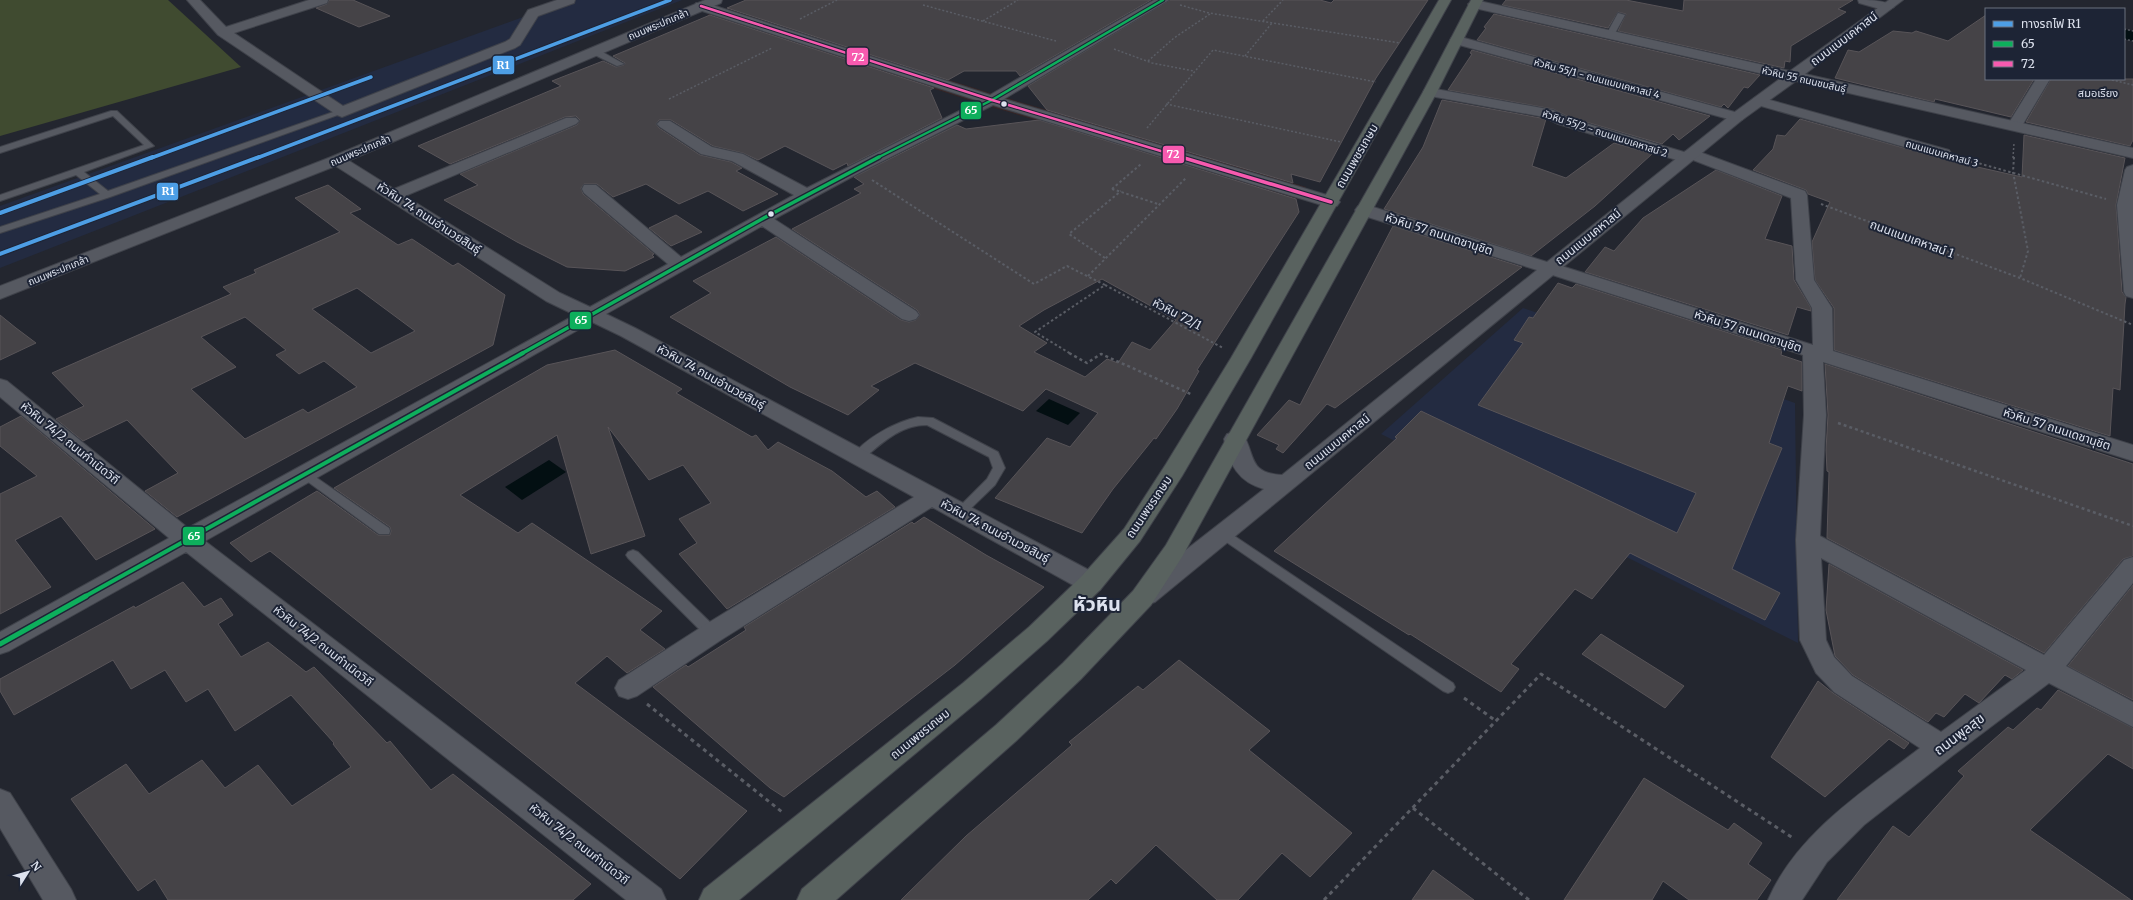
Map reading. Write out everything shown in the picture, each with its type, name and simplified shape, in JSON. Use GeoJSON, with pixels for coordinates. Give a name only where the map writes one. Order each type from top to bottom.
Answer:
{"type":"FeatureCollection","features":[{"type":"Feature","properties":{"kind":"main road","name":"ถนนเพชรเกษม"},"geometry":{"type":"LineString","coordinates":[[715,900],[972,691],[1038,634],[1091,583],[1132,535],[1174,470],[1212,404],[1241,358],[1363,147],[1445,0]]}},
{"type":"Feature","properties":{"kind":"main road"},"geometry":{"type":"LineString","coordinates":[[813,900],[1006,733],[1072,671],[1142,598],[1174,551],[1235,439],[1430,92],[1476,2],[1453,0]]}},
{"type":"Feature","properties":{"kind":"street"},"geometry":{"type":"LineString","coordinates":[[193,0],[223,32],[342,112],[510,45],[515,42],[533,13],[569,0]]}},
{"type":"Feature","properties":{"kind":"street"},"geometry":{"type":"LineString","coordinates":[[223,32],[322,0]]}},
{"type":"Feature","properties":{"kind":"street","name":"ถนนพระปกเกล้า"},"geometry":{"type":"LineString","coordinates":[[0,293],[337,160],[716,0]]}},
{"type":"Feature","properties":{"kind":"street"},"geometry":{"type":"LineString","coordinates":[[0,644],[304,473],[762,219],[855,169],[992,100],[1163,0]]}},
{"type":"Feature","properties":{"kind":"street"},"geometry":{"type":"LineString","coordinates":[[1864,0],[1892,3]]}},
{"type":"Feature","properties":{"kind":"street","name":"หัวหิน 55 ถนนชมสินธุ์"},"geometry":{"type":"LineString","coordinates":[[1476,2],[1610,35],[2133,153]]}},
{"type":"Feature","properties":{"kind":"street","name":"ถนนแนบเคหาสน์"},"geometry":{"type":"LineString","coordinates":[[1142,598],[1224,534],[1549,268],[1737,117],[1892,3]]}},
{"type":"Feature","properties":{"kind":"street"},"geometry":{"type":"LineString","coordinates":[[701,6],[794,37],[1133,144],[1331,202]]}},
{"type":"Feature","properties":{"kind":"street","name":"หัวหิน 55/1 - ถนนแนบเคหาสน์ 4"},"geometry":{"type":"LineString","coordinates":[[1457,40],[1737,117]]}},
{"type":"Feature","properties":{"kind":"street"},"geometry":{"type":"LineString","coordinates":[[2015,126],[2042,80]]}},
{"type":"Feature","properties":{"kind":"street","name":"หัวหิน 55/2 - ถนนแนบเคหาสน์ 2"},"geometry":{"type":"LineString","coordinates":[[1430,92],[1548,114],[1563,121],[1689,156]]}},
{"type":"Feature","properties":{"kind":"street","name":"ถนนแนบเคหาสน์ 3"},"geometry":{"type":"LineString","coordinates":[[1759,101],[1943,153]]}},
{"type":"Feature","properties":{"kind":"street"},"geometry":{"type":"LineString","coordinates":[[393,195],[571,120]]}},
{"type":"Feature","properties":{"kind":"street"},"geometry":{"type":"LineString","coordinates":[[665,124],[707,151],[736,157],[807,195]]}},
{"type":"Feature","properties":{"kind":"street"},"geometry":{"type":"LineString","coordinates":[[1689,156],[1798,195],[1805,280],[1822,308],[1818,353],[1808,540],[1813,640],[1825,665],[1843,684],[1942,747]]}},
{"type":"Feature","properties":{"kind":"street","name":"หัวหิน 74 ถนนอำนวยสินธุ์"},"geometry":{"type":"LineString","coordinates":[[337,160],[553,297],[628,332],[1091,583]]}},
{"type":"Feature","properties":{"kind":"street"},"geometry":{"type":"LineString","coordinates":[[2133,170],[2126,205],[2133,292]]}},
{"type":"Feature","properties":{"kind":"street"},"geometry":{"type":"LineString","coordinates":[[590,189],[680,265]]}},
{"type":"Feature","properties":{"kind":"street","name":"หัวหิน 57 ถนนเดชานุชิต"},"geometry":{"type":"LineString","coordinates":[[1364,210],[2133,453]]}},
{"type":"Feature","properties":{"kind":"street"},"geometry":{"type":"LineString","coordinates":[[762,219],[909,315]]}},
{"type":"Feature","properties":{"kind":"street","name":"หัวหิน 74/2 ถนนกำเนิดวิถี"},"geometry":{"type":"LineString","coordinates":[[0,386],[187,540],[650,900]]}},
{"type":"Feature","properties":{"kind":"street"},"geometry":{"type":"LineString","coordinates":[[1235,439],[1238,456],[1249,471],[1261,480],[1286,483]]}},
{"type":"Feature","properties":{"kind":"street"},"geometry":{"type":"LineString","coordinates":[[628,688],[712,633],[931,497]]}},
{"type":"Feature","properties":{"kind":"street"},"geometry":{"type":"LineString","coordinates":[[1808,540],[2133,715]]}},
{"type":"Feature","properties":{"kind":"street","name":"ถนนพูลสุข"},"geometry":{"type":"LineString","coordinates":[[1784,900],[1816,852],[1854,816],[1942,747],[2048,669],[2133,566]]}},
{"type":"Feature","properties":{"kind":"street"},"geometry":{"type":"LineString","coordinates":[[0,802],[60,900]]}},
{"type":"Feature","properties":{"kind":"lane"},"geometry":{"type":"LineString","coordinates":[[1610,35],[1621,15]]}},
{"type":"Feature","properties":{"kind":"lane"},"geometry":{"type":"LineString","coordinates":[[594,51],[620,64]]}},
{"type":"Feature","properties":{"kind":"lane"},"geometry":{"type":"LineString","coordinates":[[0,230],[107,196],[342,112]]}},
{"type":"Feature","properties":{"kind":"lane"},"geometry":{"type":"LineString","coordinates":[[0,150],[114,113],[150,146],[0,198]]}},
{"type":"Feature","properties":{"kind":"lane"},"geometry":{"type":"LineString","coordinates":[[76,171],[107,196]]}},
{"type":"Feature","properties":{"kind":"lane"},"geometry":{"type":"LineString","coordinates":[[858,457],[892,429],[910,421],[919,420],[929,421],[994,455],[999,468],[996,476],[960,512]]}},
{"type":"Feature","properties":{"kind":"lane"},"geometry":{"type":"LineString","coordinates":[[304,473],[384,531]]}},
{"type":"Feature","properties":{"kind":"lane"},"geometry":{"type":"LineString","coordinates":[[1224,534],[1448,687]]}},
{"type":"Feature","properties":{"kind":"lane"},"geometry":{"type":"LineString","coordinates":[[633,555],[712,633]]}},
{"type":"Feature","properties":{"kind":"path"},"geometry":{"type":"LineString","coordinates":[[776,31],[837,0]]}},
{"type":"Feature","properties":{"kind":"path"},"geometry":{"type":"LineString","coordinates":[[983,21],[1018,0]]}},
{"type":"Feature","properties":{"kind":"path"},"geometry":{"type":"LineString","coordinates":[[1163,0],[1210,13],[1419,46]]}},
{"type":"Feature","properties":{"kind":"path"},"geometry":{"type":"LineString","coordinates":[[1263,21],[1283,0]]}},
{"type":"Feature","properties":{"kind":"path"},"geometry":{"type":"LineString","coordinates":[[923,5],[983,21],[1086,44],[1194,72]]}},
{"type":"Feature","properties":{"kind":"path"},"geometry":{"type":"LineString","coordinates":[[1148,61],[1174,38],[1210,13]]}},
{"type":"Feature","properties":{"kind":"path"},"geometry":{"type":"LineString","coordinates":[[1245,56],[1272,22]]}},
{"type":"Feature","properties":{"kind":"path"},"geometry":{"type":"LineString","coordinates":[[669,99],[794,37]]}},
{"type":"Feature","properties":{"kind":"path"},"geometry":{"type":"LineString","coordinates":[[1133,144],[1213,50],[1396,86]]}},
{"type":"Feature","properties":{"kind":"path"},"geometry":{"type":"LineString","coordinates":[[2112,80],[2133,85]]}},
{"type":"Feature","properties":{"kind":"path"},"geometry":{"type":"LineString","coordinates":[[1166,104],[1363,147]]}},
{"type":"Feature","properties":{"kind":"path"},"geometry":{"type":"LineString","coordinates":[[2015,126],[2013,172],[2028,251],[2020,278]]}},
{"type":"Feature","properties":{"kind":"path"},"geometry":{"type":"LineString","coordinates":[[1157,151],[1112,189],[1158,204]]}},
{"type":"Feature","properties":{"kind":"path","name":"ถนนแนบเคหาสน์ 3"},"geometry":{"type":"LineString","coordinates":[[1943,153],[2126,205]]}},
{"type":"Feature","properties":{"kind":"path"},"geometry":{"type":"LineString","coordinates":[[1087,276],[1158,204],[1201,164]]}},
{"type":"Feature","properties":{"kind":"path","name":"หัวหิน 72/1"},"geometry":{"type":"LineString","coordinates":[[855,169],[1034,284],[1067,266],[1241,358]]}},
{"type":"Feature","properties":{"kind":"path"},"geometry":{"type":"LineString","coordinates":[[1105,258],[1069,234],[1121,192]]}},
{"type":"Feature","properties":{"kind":"path","name":"ถนนแนบเคหาสน์ 1"},"geometry":{"type":"LineString","coordinates":[[1798,195],[2020,278],[2133,325]]}},
{"type":"Feature","properties":{"kind":"path"},"geometry":{"type":"LineString","coordinates":[[1105,285],[1035,332],[1087,363],[1101,354],[1136,368],[1212,404]]}},
{"type":"Feature","properties":{"kind":"path"},"geometry":{"type":"LineString","coordinates":[[1815,414],[2133,526]]}},
{"type":"Feature","properties":{"kind":"path"},"geometry":{"type":"LineString","coordinates":[[1324,900],[1541,674],[1816,852]]}},
{"type":"Feature","properties":{"kind":"path"},"geometry":{"type":"LineString","coordinates":[[1448,687],[1496,721]]}},
{"type":"Feature","properties":{"kind":"path"},"geometry":{"type":"LineString","coordinates":[[628,688],[804,829]]}},
{"type":"Feature","properties":{"kind":"path"},"geometry":{"type":"LineString","coordinates":[[1413,808],[1529,900]]}},
{"type":"Feature","properties":{"kind":"shaded area"},"geometry":{"type":"Polygon","coordinates":[[[570,0],[682,0],[0,268],[0,206],[570,0]]]}},
{"type":"Feature","properties":{"kind":"shaded area"},"geometry":{"type":"Polygon","coordinates":[[[724,8],[987,92],[1306,187],[1298,199],[972,101],[707,15],[724,8]]]}},
{"type":"Feature","properties":{"kind":"shaded area"},"geometry":{"type":"Polygon","coordinates":[[[1523,308],[1795,403],[1798,643],[1381,434],[1523,308]]]}},
{"type":"Feature","properties":{"kind":"shaded area"},"geometry":{"type":"Polygon","coordinates":[[[1049,399],[1080,413],[1068,425],[1036,411],[1049,399]]]}},
{"type":"Feature","properties":{"kind":"shaded area"},"geometry":{"type":"Polygon","coordinates":[[[549,460],[566,472],[522,500],[505,487],[549,460]]]}},
{"type":"Feature","properties":{"kind":"green space"},"geometry":{"type":"Polygon","coordinates":[[[0,0],[168,0],[241,67],[0,136],[0,0]]]}},
{"type":"Feature","properties":{"kind":"building"},"geometry":{"type":"Polygon","coordinates":[[[329,0],[353,0],[390,16],[359,27],[316,8],[327,4],[329,0]]]}},
{"type":"Feature","properties":{"kind":"building"},"geometry":{"type":"Polygon","coordinates":[[[746,0],[1151,0],[1020,76],[1016,71],[964,71],[948,80],[727,8],[746,0]]]}},
{"type":"Feature","properties":{"kind":"building"},"geometry":{"type":"Polygon","coordinates":[[[1170,0],[1320,0],[1331,3],[1334,0],[1428,0],[1376,78],[1320,182],[1291,174],[1293,183],[1047,110],[1028,86],[1170,0]]]}},
{"type":"Feature","properties":{"kind":"building"},"geometry":{"type":"Polygon","coordinates":[[[1506,0],[1626,0],[1683,11],[1684,0],[1853,0],[1838,9],[1846,12],[1791,46],[1790,62],[1785,61],[1784,68],[1618,31],[1626,14],[1618,12],[1608,28],[1502,5],[1506,0]]]}},
{"type":"Feature","properties":{"kind":"building"},"geometry":{"type":"Polygon","coordinates":[[[1494,14],[1760,75],[1748,88],[1744,87],[1728,108],[1724,104],[1721,107],[1477,40],[1486,28],[1484,27],[1494,14]]]}},
{"type":"Feature","properties":{"kind":"building"},"geometry":{"type":"Polygon","coordinates":[[[710,15],[934,88],[930,90],[942,118],[848,166],[847,163],[833,170],[785,146],[758,160],[743,153],[713,146],[671,120],[659,120],[656,124],[659,128],[700,155],[731,162],[742,168],[736,171],[778,194],[743,211],[708,191],[679,204],[646,184],[613,197],[597,184],[584,184],[581,188],[583,194],[654,254],[652,255],[654,257],[625,271],[567,267],[517,242],[444,200],[478,185],[460,174],[577,125],[580,120],[576,116],[565,117],[450,164],[418,146],[561,86],[552,81],[603,61],[616,67],[624,65],[625,63],[613,56],[710,15]]]}},
{"type":"Feature","properties":{"kind":"building"},"geometry":{"type":"Polygon","coordinates":[[[1985,16],[1985,80],[2033,80],[2011,117],[1935,99],[1934,102],[1835,78],[1848,50],[1859,52],[1893,31],[1912,33],[1916,31],[1948,41],[1985,16]]]}},
{"type":"Feature","properties":{"kind":"building"},"geometry":{"type":"Polygon","coordinates":[[[1472,50],[1710,116],[1679,140],[1673,134],[1662,144],[1569,117],[1553,109],[1448,90],[1472,54],[1470,53],[1472,50]]]}},
{"type":"Feature","properties":{"kind":"building"},"geometry":{"type":"Polygon","coordinates":[[[2133,79],[2133,140],[2130,146],[2026,122],[2050,80],[2133,79]]]}},
{"type":"Feature","properties":{"kind":"building"},"geometry":{"type":"Polygon","coordinates":[[[1442,100],[1546,119],[1532,166],[1566,178],[1614,143],[1652,154],[1595,206],[1531,256],[1384,209],[1423,147],[1442,100]]]}},
{"type":"Feature","properties":{"kind":"building"},"geometry":{"type":"Polygon","coordinates":[[[1800,119],[1943,159],[1950,157],[1973,163],[1973,166],[2022,177],[2024,135],[2125,158],[2116,205],[2122,292],[2126,297],[2120,390],[2113,388],[2110,436],[1834,350],[1834,308],[1815,280],[1812,242],[1830,202],[1808,194],[1806,190],[1753,170],[1773,149],[1777,135],[1785,136],[1800,119]]]}},
{"type":"Feature","properties":{"kind":"building"},"geometry":{"type":"Polygon","coordinates":[[[1039,120],[1296,199],[1299,212],[1197,370],[1199,371],[1177,409],[1156,439],[1154,438],[1113,489],[1082,533],[995,498],[1047,438],[1070,447],[1098,413],[1046,389],[1023,411],[915,363],[871,386],[879,390],[848,415],[790,387],[670,317],[711,293],[693,281],[776,237],[901,320],[909,322],[916,320],[920,315],[917,310],[792,229],[861,193],[854,189],[864,184],[854,177],[957,125],[966,129],[1039,120]],[[1102,279],[1044,310],[1019,326],[1047,343],[1034,352],[1085,377],[1107,359],[1118,363],[1132,342],[1150,350],[1176,320],[1102,279]]]}},
{"type":"Feature","properties":{"kind":"building"},"geometry":{"type":"Polygon","coordinates":[[[1716,170],[1782,196],[1765,239],[1792,246],[1794,280],[1811,308],[1811,311],[1797,307],[1788,335],[1585,272],[1605,247],[1614,251],[1643,218],[1716,170]]]}},
{"type":"Feature","properties":{"kind":"building"},"geometry":{"type":"Polygon","coordinates":[[[328,185],[361,209],[350,213],[398,245],[412,239],[453,266],[458,263],[505,295],[493,345],[177,517],[145,491],[178,473],[127,420],[83,441],[56,419],[84,406],[52,373],[231,294],[223,287],[256,273],[254,270],[340,232],[295,198],[328,185]],[[357,288],[312,309],[371,353],[415,331],[357,288]],[[245,317],[201,337],[236,367],[191,389],[245,439],[303,409],[308,413],[357,387],[324,361],[299,374],[276,355],[286,350],[245,317]]]}},
{"type":"Feature","properties":{"kind":"building"},"geometry":{"type":"Polygon","coordinates":[[[676,215],[702,232],[671,246],[649,228],[676,215]]]}},
{"type":"Feature","properties":{"kind":"building"},"geometry":{"type":"Polygon","coordinates":[[[1393,226],[1522,267],[1335,408],[1327,404],[1283,453],[1276,449],[1279,445],[1257,435],[1289,400],[1300,405],[1393,226]]]}},
{"type":"Feature","properties":{"kind":"building"},"geometry":{"type":"Polygon","coordinates":[[[1558,283],[1572,288],[1576,284],[1782,350],[1781,355],[1802,362],[1802,391],[1788,386],[1769,443],[1782,448],[1732,569],[1780,593],[1765,620],[1630,553],[1592,599],[1575,589],[1511,664],[1519,669],[1501,692],[1410,634],[1409,635],[1274,551],[1397,438],[1395,437],[1421,411],[1677,533],[1696,493],[1478,405],[1523,343],[1514,340],[1529,317],[1533,318],[1558,283]]]}},
{"type":"Feature","properties":{"kind":"building"},"geometry":{"type":"Polygon","coordinates":[[[0,315],[16,328],[36,343],[0,360],[0,315]]]}},
{"type":"Feature","properties":{"kind":"building"},"geometry":{"type":"Polygon","coordinates":[[[615,350],[682,389],[676,393],[752,437],[756,435],[768,450],[778,442],[832,471],[866,497],[877,491],[895,507],[727,609],[679,554],[697,543],[679,519],[711,503],[683,465],[649,480],[608,427],[645,536],[591,554],[557,435],[460,495],[518,533],[532,523],[662,611],[640,630],[665,649],[627,673],[607,656],[575,683],[747,811],[680,879],[270,551],[251,562],[230,543],[317,491],[378,535],[390,535],[390,527],[334,488],[547,365],[615,350]]]}},
{"type":"Feature","properties":{"kind":"building"},"geometry":{"type":"Polygon","coordinates":[[[1825,364],[2133,464],[2133,556],[2123,559],[2044,653],[1827,538],[1829,472],[1827,471],[1826,450],[1828,415],[1825,364]]]}},
{"type":"Feature","properties":{"kind":"building"},"geometry":{"type":"Polygon","coordinates":[[[21,416],[155,529],[96,560],[61,516],[15,540],[51,587],[0,614],[0,494],[37,476],[0,446],[0,427],[21,416]]]}},
{"type":"Feature","properties":{"kind":"building"},"geometry":{"type":"Polygon","coordinates":[[[924,517],[986,555],[1044,587],[955,665],[784,797],[770,788],[653,687],[686,665],[688,667],[746,630],[744,627],[912,522],[914,524],[924,517]]]}},
{"type":"Feature","properties":{"kind":"building"},"geometry":{"type":"Polygon","coordinates":[[[1829,564],[2023,670],[2012,679],[2005,675],[1979,703],[1965,694],[1944,717],[1936,713],[1928,722],[1853,675],[1835,656],[1826,610],[1829,564]]]}},
{"type":"Feature","properties":{"kind":"building"},"geometry":{"type":"Polygon","coordinates":[[[183,582],[204,607],[221,598],[233,615],[218,624],[241,657],[268,642],[306,672],[314,667],[387,743],[390,741],[431,790],[453,774],[591,884],[573,900],[168,900],[155,879],[138,891],[71,799],[126,764],[149,794],[202,760],[225,788],[258,765],[292,806],[351,767],[333,744],[334,743],[291,695],[235,731],[208,689],[186,702],[165,670],[131,689],[113,660],[14,715],[0,691],[0,679],[134,606],[135,608],[183,582]]]}},
{"type":"Feature","properties":{"kind":"building"},"geometry":{"type":"Polygon","coordinates":[[[2133,585],[2133,700],[2068,666],[2133,585]]]}},
{"type":"Feature","properties":{"kind":"building"},"geometry":{"type":"Polygon","coordinates":[[[1601,634],[1684,686],[1665,708],[1582,654],[1601,634]]]}},
{"type":"Feature","properties":{"kind":"building"},"geometry":{"type":"Polygon","coordinates":[[[1179,660],[1270,731],[1249,750],[1352,833],[1310,877],[1282,853],[1238,900],[1217,900],[1156,845],[1116,884],[1111,879],[1088,900],[901,900],[966,836],[1072,745],[1069,742],[1138,686],[1143,690],[1179,660]]]}},
{"type":"Feature","properties":{"kind":"building"},"geometry":{"type":"Polygon","coordinates":[[[1818,681],[1833,693],[1909,743],[1904,749],[1889,739],[1825,797],[1771,757],[1818,681]]]}},
{"type":"Feature","properties":{"kind":"building"},"geometry":{"type":"Polygon","coordinates":[[[2058,690],[2133,728],[2133,769],[2108,754],[2030,830],[2131,900],[1837,900],[1893,826],[1909,837],[1964,776],[1958,771],[2008,727],[2013,730],[2037,708],[2041,710],[2058,690]]]}},
{"type":"Feature","properties":{"kind":"building"},"geometry":{"type":"Polygon","coordinates":[[[1644,778],[1728,830],[1734,823],[1762,843],[1748,864],[1771,880],[1757,900],[1689,900],[1663,881],[1652,900],[1564,900],[1644,778]]]}},
{"type":"Feature","properties":{"kind":"building"},"geometry":{"type":"Polygon","coordinates":[[[1433,870],[1474,900],[1412,900],[1433,870]]]}},
{"type":"Feature","properties":{"kind":"waterway"},"geometry":{"type":"LineString","coordinates":[[2125,34],[2133,36]]}},
{"type":"Feature","properties":{"kind":"rail line","name":"R1"},"geometry":{"type":"LineString","coordinates":[[0,254],[475,76],[670,0]]}},
{"type":"Feature","properties":{"kind":"rail line","name":"R1"},"geometry":{"type":"LineString","coordinates":[[0,213],[371,77]]}},
{"type":"Feature","properties":{"kind":"transit line","name":"65"},"geometry":{"type":"LineString","coordinates":[[0,644],[762,219],[855,169],[992,100],[1163,0]]}},
{"type":"Feature","properties":{"kind":"transit line","name":"72"},"geometry":{"type":"LineString","coordinates":[[701,6],[992,100],[1331,202]]}},
{"type":"Feature","properties":{"kind":"district","name":"สมอเรียง"},"geometry":{"type":"Point","coordinates":[2098,93]}},
{"type":"Feature","properties":{"kind":"district","name":"หัวหิน"},"geometry":{"type":"Point","coordinates":[1097,604]}}]}
